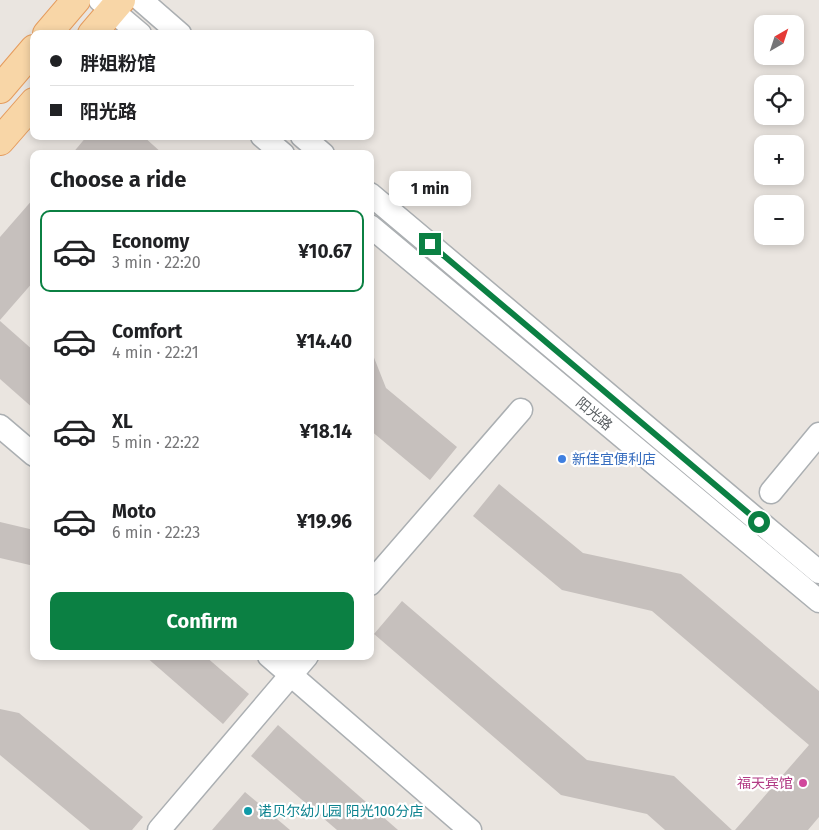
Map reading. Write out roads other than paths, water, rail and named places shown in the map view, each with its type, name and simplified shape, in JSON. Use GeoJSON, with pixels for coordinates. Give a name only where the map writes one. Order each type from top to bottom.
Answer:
{"type":"FeatureCollection","features":[{"type":"Feature","properties":{"kind":"main road"},"geometry":{"type":"LineString","coordinates":[[50,30],[76,0]]}},
{"type":"Feature","properties":{"kind":"main road"},"geometry":{"type":"LineString","coordinates":[[96,30],[112,16]]}},
{"type":"Feature","properties":{"kind":"main road"},"geometry":{"type":"LineString","coordinates":[[0,89],[30,55]]}},
{"type":"Feature","properties":{"kind":"main road"},"geometry":{"type":"LineString","coordinates":[[0,141],[30,107]]}},
{"type":"Feature","properties":{"kind":"street"},"geometry":{"type":"LineString","coordinates":[[141,0],[175,30]]}},
{"type":"Feature","properties":{"kind":"street"},"geometry":{"type":"LineString","coordinates":[[153,0],[163,17],[176,30]]}},
{"type":"Feature","properties":{"kind":"street"},"geometry":{"type":"LineString","coordinates":[[112,16],[134,30]]}},
{"type":"Feature","properties":{"kind":"street"},"geometry":{"type":"LineString","coordinates":[[267,140],[278,150]]}},
{"type":"Feature","properties":{"kind":"street"},"geometry":{"type":"LineString","coordinates":[[306,140],[318,150]]}},
{"type":"Feature","properties":{"kind":"street","name":"阳光路"},"geometry":{"type":"LineString","coordinates":[[374,197],[819,572]]}},
{"type":"Feature","properties":{"kind":"street","name":"阳光路"},"geometry":{"type":"LineString","coordinates":[[374,229],[819,602]]}},
{"type":"Feature","properties":{"kind":"street"},"geometry":{"type":"LineString","coordinates":[[374,579],[521,410]]}},
{"type":"Feature","properties":{"kind":"street"},"geometry":{"type":"LineString","coordinates":[[0,426],[30,452]]}},
{"type":"Feature","properties":{"kind":"street"},"geometry":{"type":"LineString","coordinates":[[771,492],[819,434]]}},
{"type":"Feature","properties":{"kind":"street"},"geometry":{"type":"LineString","coordinates":[[273,660],[470,830]]}},
{"type":"Feature","properties":{"kind":"street"},"geometry":{"type":"LineString","coordinates":[[159,830],[304,660]]}},
{"type":"Feature","properties":{"kind":"place","name":"新佳宜便利店"},"geometry":{"type":"Point","coordinates":[562,459]}},
{"type":"Feature","properties":{"kind":"place","name":"福天宾馆"},"geometry":{"type":"Point","coordinates":[803,783]}},
{"type":"Feature","properties":{"kind":"place","name":"诺贝尔幼儿园 阳光100分店"},"geometry":{"type":"Point","coordinates":[248,811]}}]}
